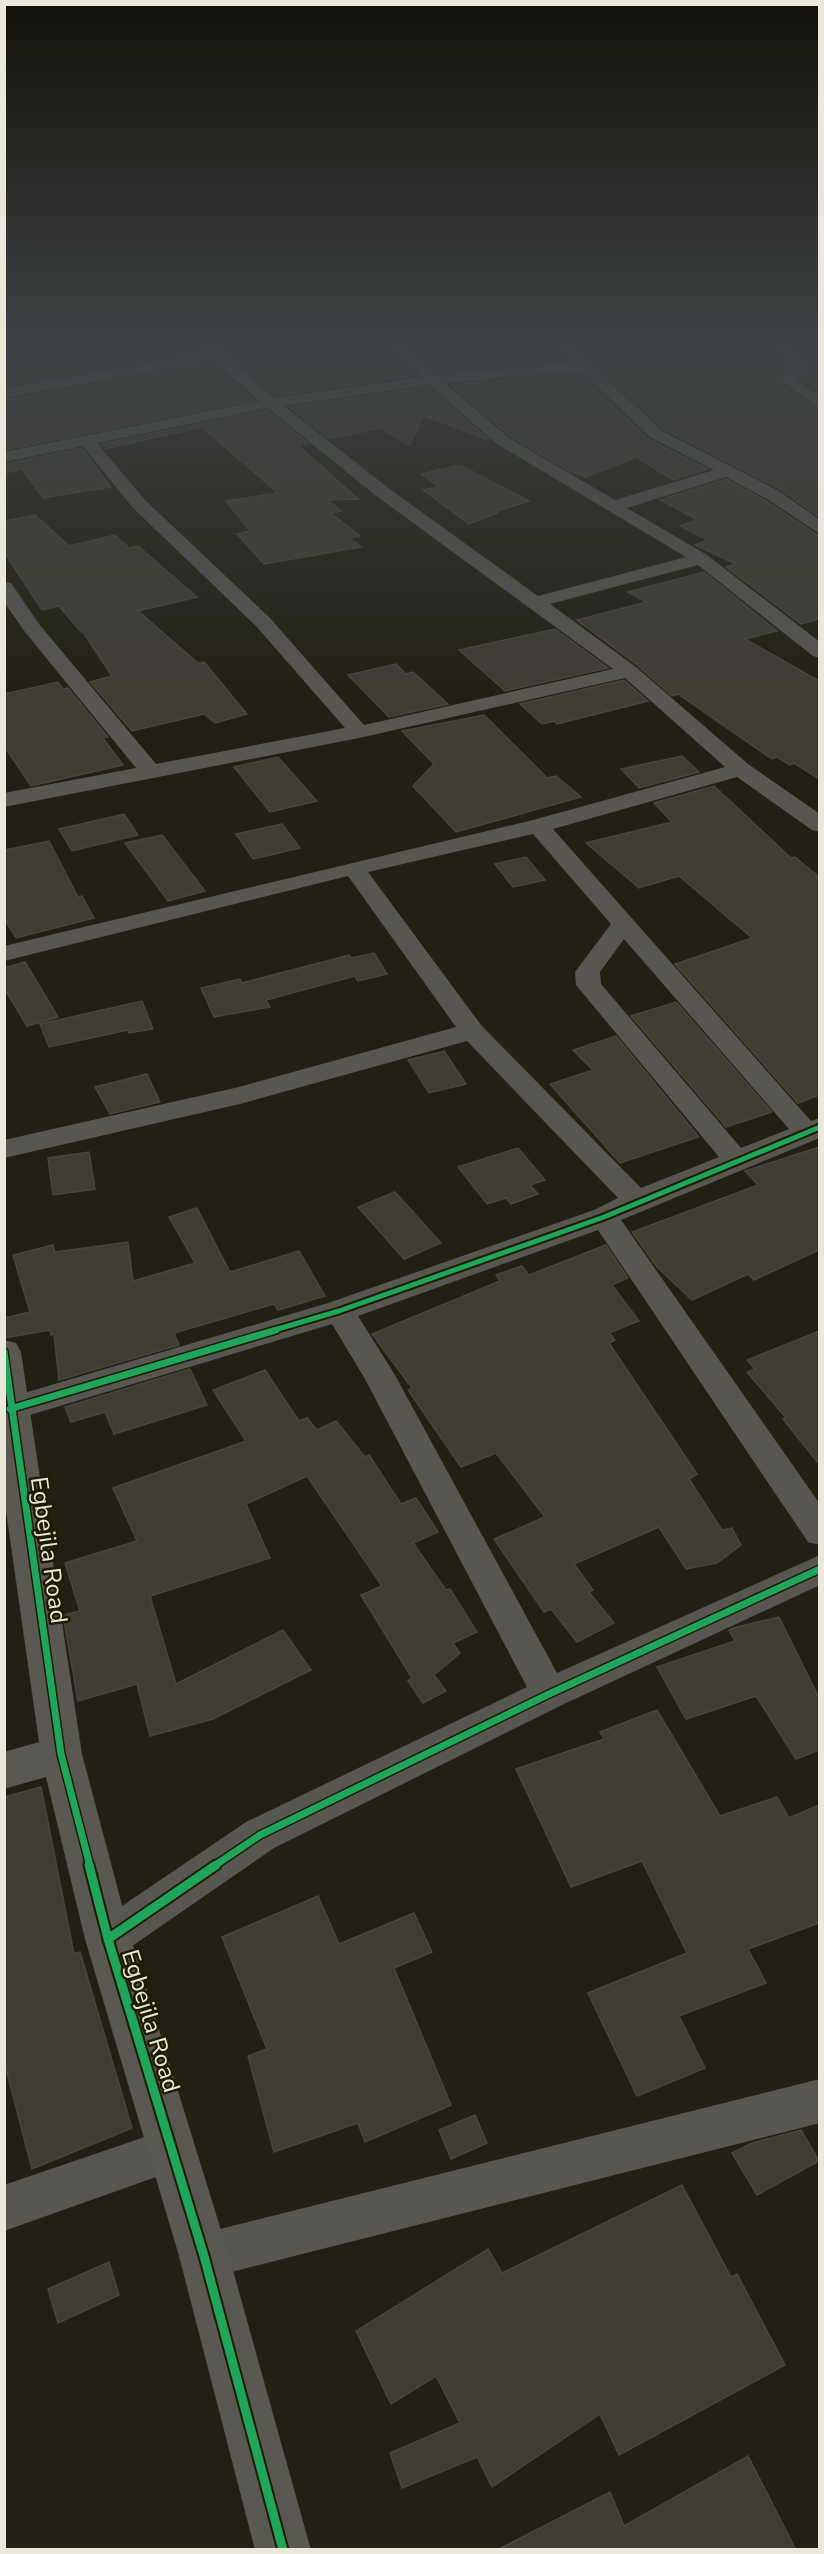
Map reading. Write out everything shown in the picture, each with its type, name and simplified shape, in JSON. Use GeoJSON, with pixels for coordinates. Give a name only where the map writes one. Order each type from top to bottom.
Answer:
{"type":"FeatureCollection","features":[{"type":"Feature","properties":{"kind":"street"},"geometry":{"type":"LineString","coordinates":[[102,459],[139,504],[263,622],[359,732]]}},
{"type":"Feature","properties":{"kind":"street"},"geometry":{"type":"LineString","coordinates":[[341,459],[533,603],[629,671],[740,769],[819,825]]}},
{"type":"Feature","properties":{"kind":"street"},"geometry":{"type":"LineString","coordinates":[[534,459],[701,559],[819,652]]}},
{"type":"Feature","properties":{"kind":"street"},"geometry":{"type":"LineString","coordinates":[[705,459],[773,495],[819,529]]}},
{"type":"Feature","properties":{"kind":"street"},"geometry":{"type":"LineString","coordinates":[[615,506],[728,471]]}},
{"type":"Feature","properties":{"kind":"street"},"geometry":{"type":"LineString","coordinates":[[796,511],[819,510]]}},
{"type":"Feature","properties":{"kind":"street"},"geometry":{"type":"LineString","coordinates":[[533,603],[701,559]]}},
{"type":"Feature","properties":{"kind":"street"},"geometry":{"type":"LineString","coordinates":[[4,587],[32,628],[150,771]]}},
{"type":"Feature","properties":{"kind":"street"},"geometry":{"type":"LineString","coordinates":[[4,800],[359,732],[629,671]]}},
{"type":"Feature","properties":{"kind":"street"},"geometry":{"type":"LineString","coordinates":[[4,954],[354,868],[538,826],[740,769]]}},
{"type":"Feature","properties":{"kind":"street"},"geometry":{"type":"LineString","coordinates":[[10,1408],[339,1311],[604,1217],[637,1201],[813,1130],[538,826]]}},
{"type":"Feature","properties":{"kind":"street"},"geometry":{"type":"LineString","coordinates":[[354,868],[472,1031],[637,1201]]}},
{"type":"Feature","properties":{"kind":"street"},"geometry":{"type":"LineString","coordinates":[[624,923],[587,972],[589,985],[736,1160]]}},
{"type":"Feature","properties":{"kind":"street"},"geometry":{"type":"LineString","coordinates":[[4,1149],[117,1126],[315,1077],[472,1031]]}},
{"type":"Feature","properties":{"kind":"street"},"geometry":{"type":"LineString","coordinates":[[604,1217],[819,1532]]}},
{"type":"Feature","properties":{"kind":"street"},"geometry":{"type":"LineString","coordinates":[[339,1311],[380,1375],[549,1694]]}},
{"type":"Feature","properties":{"kind":"street","name":"Egbejila Road"},"geometry":{"type":"LineString","coordinates":[[4,1352],[10,1408],[12,1476],[61,1754],[108,1939],[204,2256],[283,2550]]}},
{"type":"Feature","properties":{"kind":"street"},"geometry":{"type":"LineString","coordinates":[[108,1939],[260,1835],[549,1694],[819,1569]]}},
{"type":"Feature","properties":{"kind":"street"},"geometry":{"type":"LineString","coordinates":[[4,1772],[61,1754]]}},
{"type":"Feature","properties":{"kind":"street"},"geometry":{"type":"LineString","coordinates":[[204,2256],[819,2101]]}},
{"type":"Feature","properties":{"kind":"street"},"geometry":{"type":"LineString","coordinates":[[4,2208],[171,2150]]}},
{"type":"Feature","properties":{"kind":"building"},"geometry":{"type":"Polygon","coordinates":[[[27,459],[90,459],[111,487],[43,498],[22,469],[4,473],[4,464],[27,459]]]}},
{"type":"Feature","properties":{"kind":"building"},"geometry":{"type":"Polygon","coordinates":[[[239,459],[314,459],[358,499],[328,500],[341,511],[331,513],[360,536],[350,538],[361,547],[264,564],[237,534],[250,531],[226,501],[278,493],[239,459]]]}},
{"type":"Feature","properties":{"kind":"building"},"geometry":{"type":"Polygon","coordinates":[[[549,459],[631,459],[586,477],[569,471],[549,459]]]}},
{"type":"Feature","properties":{"kind":"building"},"geometry":{"type":"Polygon","coordinates":[[[640,459],[688,459],[708,469],[673,480],[640,459]]]}},
{"type":"Feature","properties":{"kind":"building"},"geometry":{"type":"Polygon","coordinates":[[[722,459],[819,459],[819,517],[780,489],[722,459]]]}},
{"type":"Feature","properties":{"kind":"building"},"geometry":{"type":"Polygon","coordinates":[[[460,465],[529,501],[494,512],[497,513],[469,524],[423,490],[439,487],[421,474],[460,465]]]}},
{"type":"Feature","properties":{"kind":"building"},"geometry":{"type":"Polygon","coordinates":[[[726,479],[766,501],[819,536],[819,619],[801,624],[726,567],[736,564],[695,545],[708,540],[680,526],[698,520],[660,500],[726,479]]]}},
{"type":"Feature","properties":{"kind":"building"},"geometry":{"type":"Polygon","coordinates":[[[35,515],[69,546],[115,535],[129,548],[138,546],[197,597],[138,611],[198,663],[204,662],[247,714],[215,723],[204,714],[132,731],[90,682],[112,676],[83,632],[59,606],[42,610],[4,552],[4,521],[35,515]]]}},
{"type":"Feature","properties":{"kind":"building"},"geometry":{"type":"Polygon","coordinates":[[[704,572],[777,631],[745,639],[819,681],[819,779],[794,763],[790,765],[777,757],[772,759],[678,694],[672,696],[637,665],[577,620],[646,602],[628,592],[704,572]]]}},
{"type":"Feature","properties":{"kind":"building"},"geometry":{"type":"Polygon","coordinates":[[[555,629],[608,668],[505,691],[459,650],[555,629]]]}},
{"type":"Feature","properties":{"kind":"building"},"geometry":{"type":"Polygon","coordinates":[[[396,664],[406,674],[413,672],[448,704],[389,717],[348,675],[396,664]]]}},
{"type":"Feature","properties":{"kind":"building"},"geometry":{"type":"Polygon","coordinates":[[[624,680],[648,701],[557,724],[554,721],[542,724],[520,704],[624,680]]]}},
{"type":"Feature","properties":{"kind":"building"},"geometry":{"type":"Polygon","coordinates":[[[58,682],[63,689],[68,688],[108,737],[103,738],[123,765],[31,786],[4,746],[4,694],[58,682]]]}},
{"type":"Feature","properties":{"kind":"building"},"geometry":{"type":"Polygon","coordinates":[[[484,715],[547,778],[556,776],[581,797],[456,832],[413,786],[434,764],[402,731],[484,715]]]}},
{"type":"Feature","properties":{"kind":"building"},"geometry":{"type":"Polygon","coordinates":[[[682,756],[699,772],[639,788],[621,769],[682,756]]]}},
{"type":"Feature","properties":{"kind":"building"},"geometry":{"type":"Polygon","coordinates":[[[278,757],[317,801],[270,812],[234,767],[278,757]]]}},
{"type":"Feature","properties":{"kind":"building"},"geometry":{"type":"Polygon","coordinates":[[[714,786],[791,858],[795,857],[819,877],[819,1095],[798,1103],[675,964],[752,938],[679,876],[639,888],[586,843],[672,822],[654,803],[714,786]]]}},
{"type":"Feature","properties":{"kind":"building"},"geometry":{"type":"Polygon","coordinates":[[[124,814],[138,835],[72,851],[59,829],[124,814]]]}},
{"type":"Feature","properties":{"kind":"building"},"geometry":{"type":"Polygon","coordinates":[[[282,824],[300,848],[253,859],[236,834],[282,824]]]}},
{"type":"Feature","properties":{"kind":"building"},"geometry":{"type":"Polygon","coordinates":[[[162,835],[205,891],[168,901],[125,843],[162,835]]]}},
{"type":"Feature","properties":{"kind":"building"},"geometry":{"type":"Polygon","coordinates":[[[49,841],[78,897],[82,896],[94,918],[16,938],[4,918],[4,850],[49,841]]]}},
{"type":"Feature","properties":{"kind":"building"},"geometry":{"type":"Polygon","coordinates":[[[526,857],[545,880],[513,887],[495,864],[526,857]]]}},
{"type":"Feature","properties":{"kind":"building"},"geometry":{"type":"Polygon","coordinates":[[[374,953],[387,974],[358,981],[355,976],[266,1000],[270,1007],[214,1017],[201,988],[240,979],[242,983],[349,955],[351,958],[374,953]]]}},
{"type":"Feature","properties":{"kind":"building"},"geometry":{"type":"Polygon","coordinates":[[[25,962],[58,1017],[27,1026],[4,988],[4,968],[25,962]]]}},
{"type":"Feature","properties":{"kind":"building"},"geometry":{"type":"Polygon","coordinates":[[[142,1001],[153,1029],[129,1033],[128,1030],[49,1047],[40,1024],[142,1001]]]}},
{"type":"Feature","properties":{"kind":"building"},"geometry":{"type":"Polygon","coordinates":[[[676,1002],[772,1112],[726,1127],[631,1016],[676,1002]]]}},
{"type":"Feature","properties":{"kind":"building"},"geometry":{"type":"Polygon","coordinates":[[[616,1036],[699,1137],[620,1163],[550,1084],[593,1070],[573,1050],[616,1036]]]}},
{"type":"Feature","properties":{"kind":"building"},"geometry":{"type":"Polygon","coordinates":[[[444,1051],[466,1084],[429,1093],[408,1060],[444,1051]]]}},
{"type":"Feature","properties":{"kind":"building"},"geometry":{"type":"Polygon","coordinates":[[[147,1074],[160,1102],[110,1114],[95,1087],[147,1074]]]}},
{"type":"Feature","properties":{"kind":"building"},"geometry":{"type":"Polygon","coordinates":[[[819,1147],[819,1250],[754,1280],[748,1274],[692,1300],[657,1267],[632,1232],[758,1185],[745,1171],[819,1147]]]}},
{"type":"Feature","properties":{"kind":"building"},"geometry":{"type":"Polygon","coordinates":[[[518,1148],[545,1180],[530,1185],[538,1194],[511,1204],[506,1198],[487,1204],[458,1167],[518,1148]]]}},
{"type":"Feature","properties":{"kind":"building"},"geometry":{"type":"Polygon","coordinates":[[[89,1152],[95,1189],[53,1195],[48,1158],[89,1152]]]}},
{"type":"Feature","properties":{"kind":"building"},"geometry":{"type":"Polygon","coordinates":[[[395,1192],[441,1243],[404,1259],[358,1207],[395,1192]]]}},
{"type":"Feature","properties":{"kind":"building"},"geometry":{"type":"Polygon","coordinates":[[[197,1208],[230,1272],[299,1251],[325,1296],[278,1310],[274,1304],[174,1333],[179,1345],[59,1380],[54,1334],[51,1335],[50,1330],[4,1338],[4,1318],[30,1312],[13,1255],[53,1245],[55,1252],[128,1242],[133,1281],[195,1263],[169,1217],[197,1208]]]}},
{"type":"Feature","properties":{"kind":"building"},"geometry":{"type":"Polygon","coordinates":[[[606,1245],[628,1278],[612,1285],[639,1321],[609,1333],[615,1340],[609,1343],[697,1474],[689,1479],[722,1530],[732,1528],[741,1545],[717,1563],[686,1569],[659,1527],[574,1564],[593,1590],[589,1592],[614,1623],[577,1642],[551,1609],[544,1612],[494,1539],[545,1517],[496,1453],[461,1467],[408,1390],[412,1388],[372,1334],[500,1281],[496,1275],[522,1266],[529,1275],[606,1245]]]}},
{"type":"Feature","properties":{"kind":"building"},"geometry":{"type":"Polygon","coordinates":[[[819,1331],[819,1464],[783,1419],[786,1418],[747,1372],[755,1369],[747,1360],[819,1331]]]}},
{"type":"Feature","properties":{"kind":"building"},"geometry":{"type":"Polygon","coordinates":[[[190,1369],[207,1405],[114,1434],[105,1412],[71,1422],[65,1407],[190,1369]]]}},
{"type":"Feature","properties":{"kind":"building"},"geometry":{"type":"Polygon","coordinates":[[[265,1370],[299,1421],[307,1418],[317,1430],[336,1421],[365,1457],[369,1455],[401,1504],[416,1498],[438,1532],[413,1543],[446,1590],[450,1589],[477,1632],[453,1643],[460,1653],[434,1675],[446,1691],[423,1703],[408,1681],[412,1678],[361,1595],[382,1586],[307,1476],[246,1504],[270,1558],[150,1596],[176,1684],[283,1630],[311,1670],[213,1719],[150,1736],[137,1684],[78,1701],[63,1615],[80,1611],[65,1563],[137,1541],[113,1488],[246,1441],[213,1390],[265,1370]]]}},
{"type":"Feature","properties":{"kind":"building"},"geometry":{"type":"Polygon","coordinates":[[[779,1617],[819,1698],[819,1750],[796,1759],[756,1696],[686,1719],[657,1667],[735,1641],[729,1630],[733,1628],[779,1617]]]}},
{"type":"Feature","properties":{"kind":"building"},"geometry":{"type":"Polygon","coordinates":[[[657,1710],[720,1816],[777,1797],[789,1818],[819,1805],[819,1923],[748,1949],[766,1983],[679,2016],[705,2068],[637,2096],[588,1993],[687,1953],[642,1861],[571,1887],[516,1769],[604,1739],[600,1732],[657,1710]]]}},
{"type":"Feature","properties":{"kind":"building"},"geometry":{"type":"Polygon","coordinates":[[[41,1787],[74,1954],[80,1952],[132,2128],[32,2169],[4,2061],[4,1797],[41,1787]]]}},
{"type":"Feature","properties":{"kind":"building"},"geometry":{"type":"Polygon","coordinates":[[[318,1896],[339,1944],[414,1913],[432,1952],[394,1968],[451,2105],[365,2142],[358,2123],[274,2152],[248,2056],[267,2049],[222,1937],[318,1896]]]}},
{"type":"Feature","properties":{"kind":"building"},"geometry":{"type":"Polygon","coordinates":[[[475,2115],[487,2143],[451,2159],[439,2130],[475,2115]]]}},
{"type":"Feature","properties":{"kind":"building"},"geometry":{"type":"Polygon","coordinates":[[[801,2130],[819,2161],[757,2195],[732,2153],[752,2143],[801,2130]]]}},
{"type":"Feature","properties":{"kind":"building"},"geometry":{"type":"Polygon","coordinates":[[[682,2185],[731,2277],[737,2274],[785,2365],[619,2455],[600,2414],[492,2487],[477,2457],[402,2488],[390,2453],[460,2423],[436,2376],[391,2404],[356,2331],[488,2249],[502,2273],[682,2185]]]}},
{"type":"Feature","properties":{"kind":"building"},"geometry":{"type":"Polygon","coordinates":[[[109,2262],[119,2295],[58,2323],[48,2289],[109,2262]]]}},
{"type":"Feature","properties":{"kind":"building"},"geometry":{"type":"Polygon","coordinates":[[[748,2456],[796,2550],[497,2550],[610,2492],[624,2526],[748,2456]]]}},
{"type":"Feature","properties":{"kind":"cycle path"},"geometry":{"type":"LineString","coordinates":[[10,1409],[339,1311],[604,1217],[637,1201],[820,1127]]}},
{"type":"Feature","properties":{"kind":"cycle path"},"geometry":{"type":"LineString","coordinates":[[4,1352],[10,1409],[61,1754],[108,1939],[204,2256],[283,2550]]}},
{"type":"Feature","properties":{"kind":"cycle path"},"geometry":{"type":"LineString","coordinates":[[108,1939],[260,1835],[549,1694],[820,1569]]}}]}
